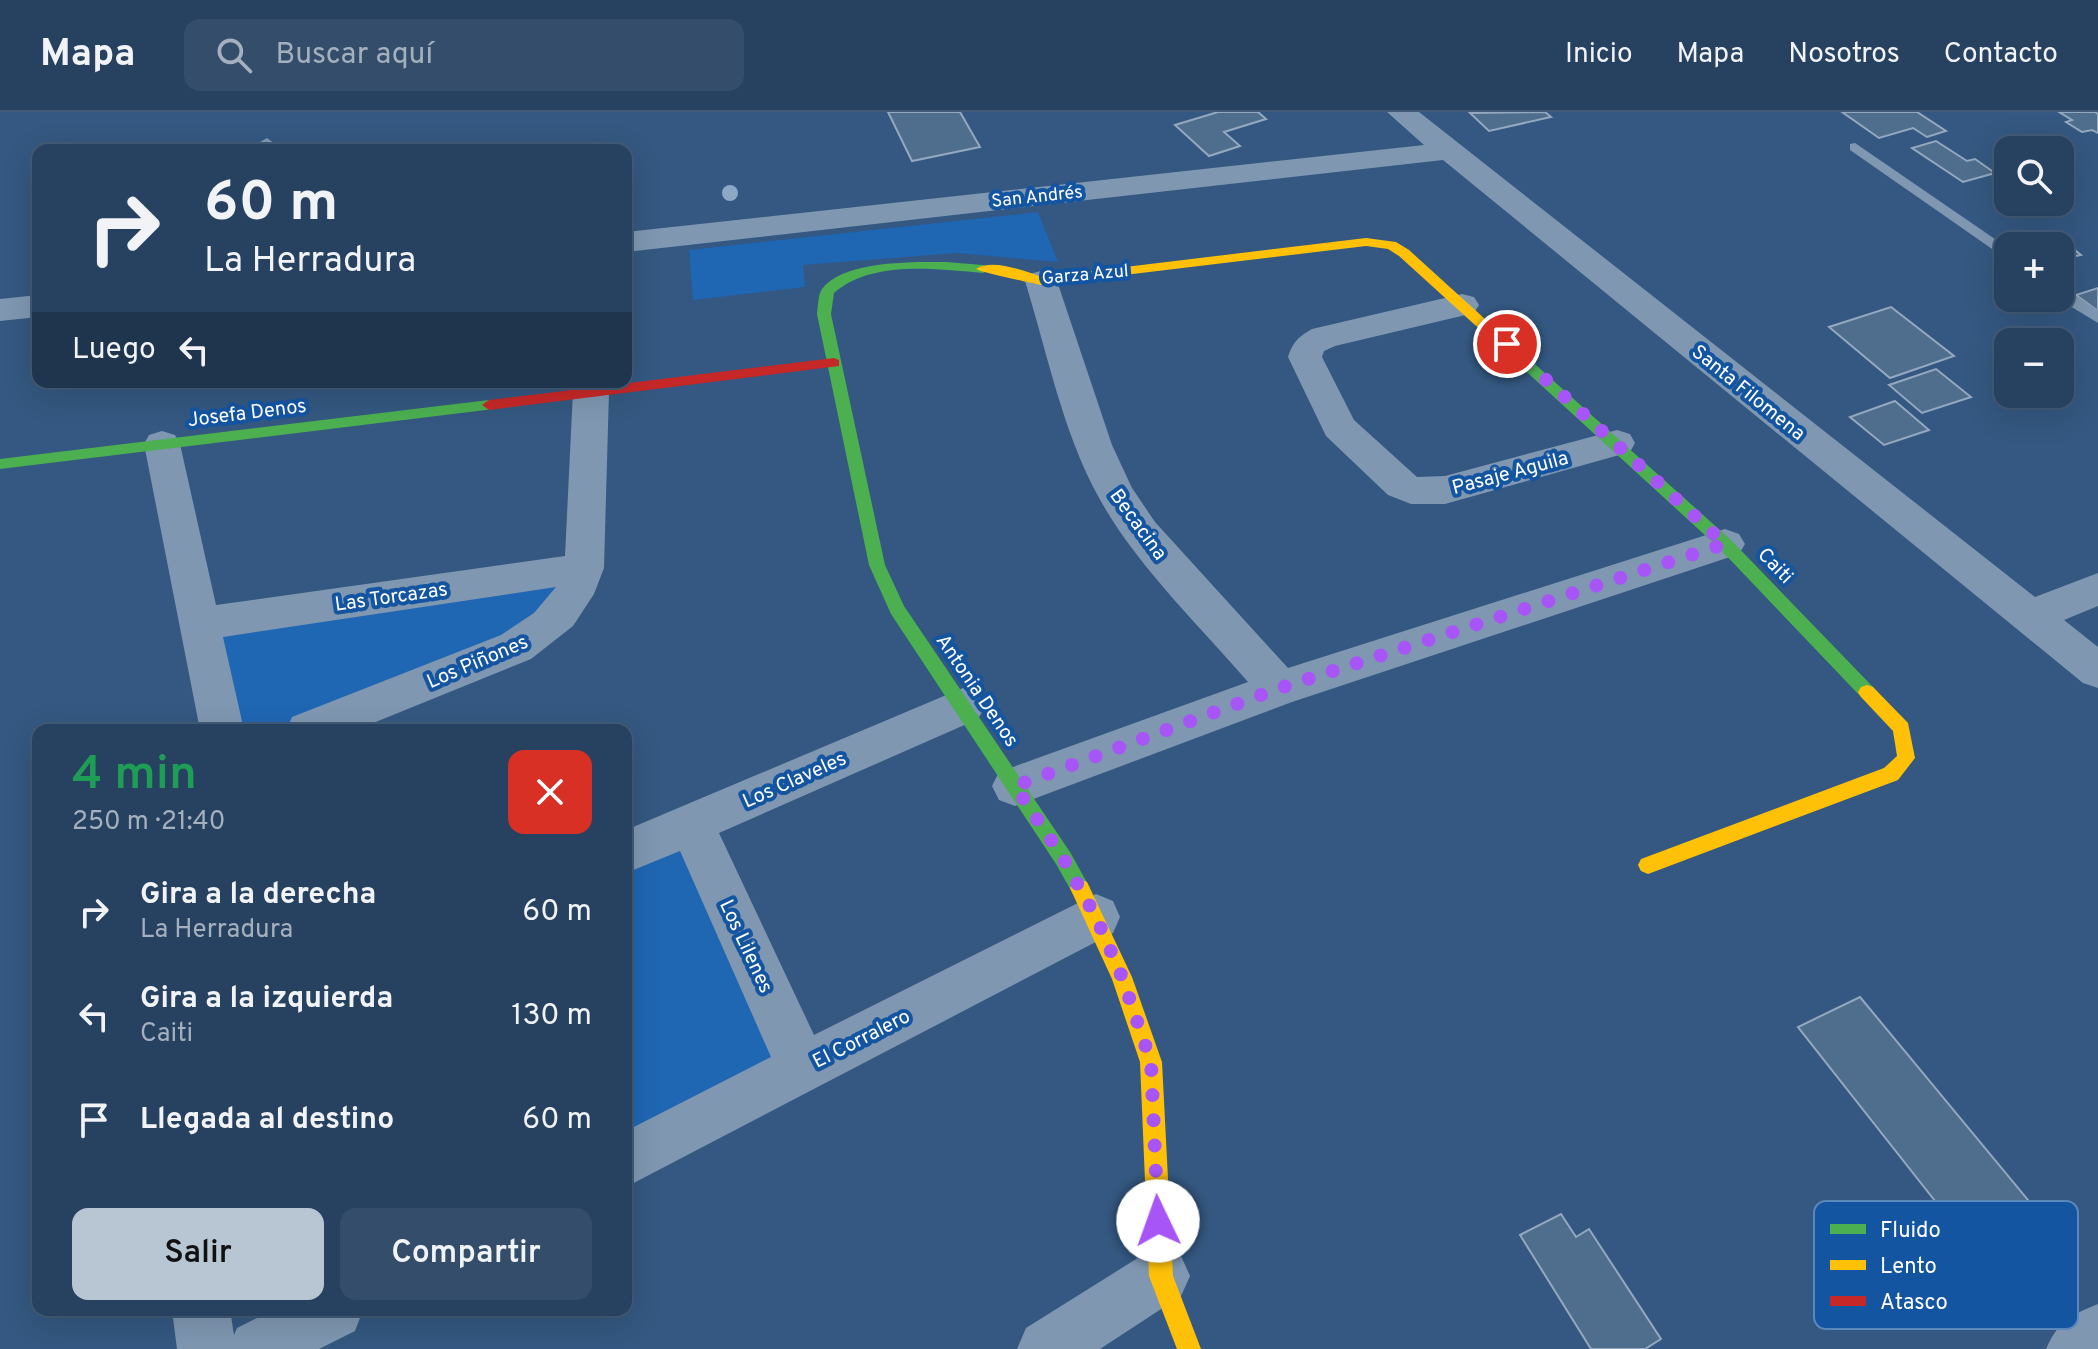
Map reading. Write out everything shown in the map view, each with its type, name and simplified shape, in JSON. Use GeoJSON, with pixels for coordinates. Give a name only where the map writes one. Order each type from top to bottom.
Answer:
{"type":"FeatureCollection","features":[{"type":"Feature","properties":{"kind":"street","name":"Santa Filomena"},"geometry":{"type":"LineString","coordinates":[[1401,112],[2098,671]]}},
{"type":"Feature","properties":{"kind":"street","name":"San Andrés"},"geometry":{"type":"LineString","coordinates":[[632,241],[1448,151]]}},
{"type":"Feature","properties":{"kind":"street","name":"Garza Azul"},"geometry":{"type":"LineString","coordinates":[[834,363],[824,302],[827,292],[844,277],[890,267],[955,266],[1012,272],[1041,281],[1375,242]]}},
{"type":"Feature","properties":{"kind":"street","name":"Caiti"},"geometry":{"type":"LineString","coordinates":[[1375,242],[1391,245],[1404,253],[1725,544],[1895,719],[1905,738],[1906,758],[1891,774],[1648,865]]}},
{"type":"Feature","properties":{"kind":"street","name":"Becacina"},"geometry":{"type":"LineString","coordinates":[[1041,281],[1094,445],[1115,493],[1141,532],[1280,688]]}},
{"type":"Feature","properties":{"kind":"street","name":"Pasaje Aguila"},"geometry":{"type":"LineString","coordinates":[[1462,305],[1324,337],[1309,345],[1305,357],[1332,417],[1348,438],[1401,485],[1432,492],[1617,443]]}},
{"type":"Feature","properties":{"kind":"street"},"geometry":{"type":"LineString","coordinates":[[0,310],[32,307]]}},
{"type":"Feature","properties":{"kind":"street","name":"Josefa Denos"},"geometry":{"type":"LineString","coordinates":[[632,386],[834,363]]}},
{"type":"Feature","properties":{"kind":"street","name":"Antonia Denos"},"geometry":{"type":"LineString","coordinates":[[834,363],[877,565],[897,609],[1063,858],[1096,917],[1122,977],[1151,1062],[1161,1276],[1189,1349]]}},
{"type":"Feature","properties":{"kind":"street","name":"Josefa Denos"},"geometry":{"type":"LineString","coordinates":[[0,464],[617,388]]}},
{"type":"Feature","properties":{"kind":"street","name":"Los Piñones"},"geometry":{"type":"LineString","coordinates":[[323,724],[516,647],[536,636],[568,605],[584,568],[591,391]]}},
{"type":"Feature","properties":{"kind":"street"},"geometry":{"type":"LineString","coordinates":[[162,444],[221,724]]}},
{"type":"Feature","properties":{"kind":"street"},"geometry":{"type":"LineString","coordinates":[[1015,786],[1280,688],[1725,544]]}},
{"type":"Feature","properties":{"kind":"street","name":"Las Torcazas"},"geometry":{"type":"LineString","coordinates":[[198,624],[584,568]]}},
{"type":"Feature","properties":{"kind":"street"},"geometry":{"type":"LineString","coordinates":[[2032,616],[2098,589]]}},
{"type":"Feature","properties":{"kind":"street","name":"Los Claveles"},"geometry":{"type":"LineString","coordinates":[[632,849],[963,706]]}},
{"type":"Feature","properties":{"kind":"street","name":"Los Lilenes"},"geometry":{"type":"LineString","coordinates":[[691,824],[803,1069]]}},
{"type":"Feature","properties":{"kind":"street","name":"El Corralero"},"geometry":{"type":"LineString","coordinates":[[632,1157],[1096,917]]}},
{"type":"Feature","properties":{"kind":"street"},"geometry":{"type":"LineString","coordinates":[[1047,1349],[1161,1276]]}},
{"type":"Feature","properties":{"kind":"street"},"geometry":{"type":"LineString","coordinates":[[202,1316],[207,1349]]}},
{"type":"Feature","properties":{"kind":"street"},"geometry":{"type":"LineString","coordinates":[[258,1349],[322,1316]]}},
{"type":"Feature","properties":{"kind":"street"},"geometry":{"type":"LineString","coordinates":[[2076,1349],[2098,1333]]}},
{"type":"Feature","properties":{"kind":"lane"},"geometry":{"type":"LineString","coordinates":[[1855,147],[1994,245]]}},
{"type":"Feature","properties":{"kind":"lane"},"geometry":{"type":"LineString","coordinates":[[2074,302],[2098,318]]}},
{"type":"Feature","properties":{"kind":"shaded area"},"geometry":{"type":"Polygon","coordinates":[[[1038,212],[1058,262],[957,253],[803,265],[805,287],[693,300],[689,250],[1038,212]]]}},
{"type":"Feature","properties":{"kind":"shaded area"},"geometry":{"type":"Polygon","coordinates":[[[572,576],[545,620],[301,724],[236,724],[217,643],[223,636],[572,576]]]}},
{"type":"Feature","properties":{"kind":"shaded area"},"geometry":{"type":"Polygon","coordinates":[[[683,843],[775,1059],[632,1132],[632,865],[683,843]]]}},
{"type":"Feature","properties":{"kind":"building"},"geometry":{"type":"Polygon","coordinates":[[[888,112],[960,112],[980,147],[912,161],[888,112]]]}},
{"type":"Feature","properties":{"kind":"building"},"geometry":{"type":"Polygon","coordinates":[[[1218,112],[1258,112],[1266,119],[1224,132],[1240,146],[1209,156],[1175,125],[1218,112]]]}},
{"type":"Feature","properties":{"kind":"building"},"geometry":{"type":"Polygon","coordinates":[[[1545,112],[1551,117],[1489,131],[1470,113],[1545,112]]]}},
{"type":"Feature","properties":{"kind":"building"},"geometry":{"type":"Polygon","coordinates":[[[1842,112],[1917,112],[1946,131],[1927,137],[1913,128],[1879,138],[1842,112]]]}},
{"type":"Feature","properties":{"kind":"building"},"geometry":{"type":"Polygon","coordinates":[[[2059,112],[2095,112],[2098,114],[2098,133],[2092,130],[2082,132],[2066,122],[2072,120],[2059,112]]]}},
{"type":"Feature","properties":{"kind":"building"},"geometry":{"type":"Polygon","coordinates":[[[1936,141],[1967,161],[1975,159],[1994,173],[1963,182],[1912,148],[1936,141]]]}},
{"type":"Feature","properties":{"kind":"building"},"geometry":{"type":"Polygon","coordinates":[[[2098,288],[2098,311],[2076,295],[2098,288]]]}},
{"type":"Feature","properties":{"kind":"building"},"geometry":{"type":"Polygon","coordinates":[[[1891,307],[1954,356],[1890,378],[1829,327],[1891,307]]]}},
{"type":"Feature","properties":{"kind":"building"},"geometry":{"type":"Polygon","coordinates":[[[1936,369],[1971,397],[1922,413],[1889,385],[1936,369]]]}},
{"type":"Feature","properties":{"kind":"building"},"geometry":{"type":"Polygon","coordinates":[[[1895,401],[1929,430],[1884,445],[1850,417],[1895,401]]]}},
{"type":"Feature","properties":{"kind":"building"},"geometry":{"type":"Polygon","coordinates":[[[1860,997],[2029,1201],[1935,1201],[1798,1027],[1860,997]]]}},
{"type":"Feature","properties":{"kind":"building"},"geometry":{"type":"Polygon","coordinates":[[[1561,1214],[1576,1237],[1589,1229],[1661,1339],[1645,1349],[1591,1349],[1520,1235],[1561,1214]]]}},
{"type":"Feature","properties":{"kind":"traffic: fast"},"geometry":{"type":"LineString","coordinates":[[983,269],[923,266],[877,269],[856,274],[839,281],[827,292],[824,314],[877,565],[897,609],[1080,888]]}},
{"type":"Feature","properties":{"kind":"traffic: fast"},"geometry":{"type":"LineString","coordinates":[[1523,361],[1725,544],[1867,692]]}},
{"type":"Feature","properties":{"kind":"traffic: fast"},"geometry":{"type":"LineString","coordinates":[[0,464],[489,405]]}},
{"type":"Feature","properties":{"kind":"traffic: slow"},"geometry":{"type":"LineString","coordinates":[[983,269],[1012,272],[1041,281],[1366,242],[1391,245],[1404,253],[1523,361]]}},
{"type":"Feature","properties":{"kind":"traffic: slow"},"geometry":{"type":"LineString","coordinates":[[1648,865],[1891,774],[1906,758],[1902,728],[1867,692]]}},
{"type":"Feature","properties":{"kind":"traffic: slow"},"geometry":{"type":"LineString","coordinates":[[1080,888],[1122,977],[1151,1062],[1161,1276],[1189,1349]]}},
{"type":"Feature","properties":{"kind":"traffic: jam"},"geometry":{"type":"LineString","coordinates":[[632,388],[834,363]]}},
{"type":"Feature","properties":{"kind":"traffic: jam"},"geometry":{"type":"LineString","coordinates":[[489,405],[629,388]]}},
{"type":"Feature","properties":{"kind":"route"},"geometry":{"type":"LineString","coordinates":[[1158,1221],[1151,1062],[1122,977],[1096,917],[1063,858],[1015,786],[1280,688],[1725,544],[1507,344]]}}]}
